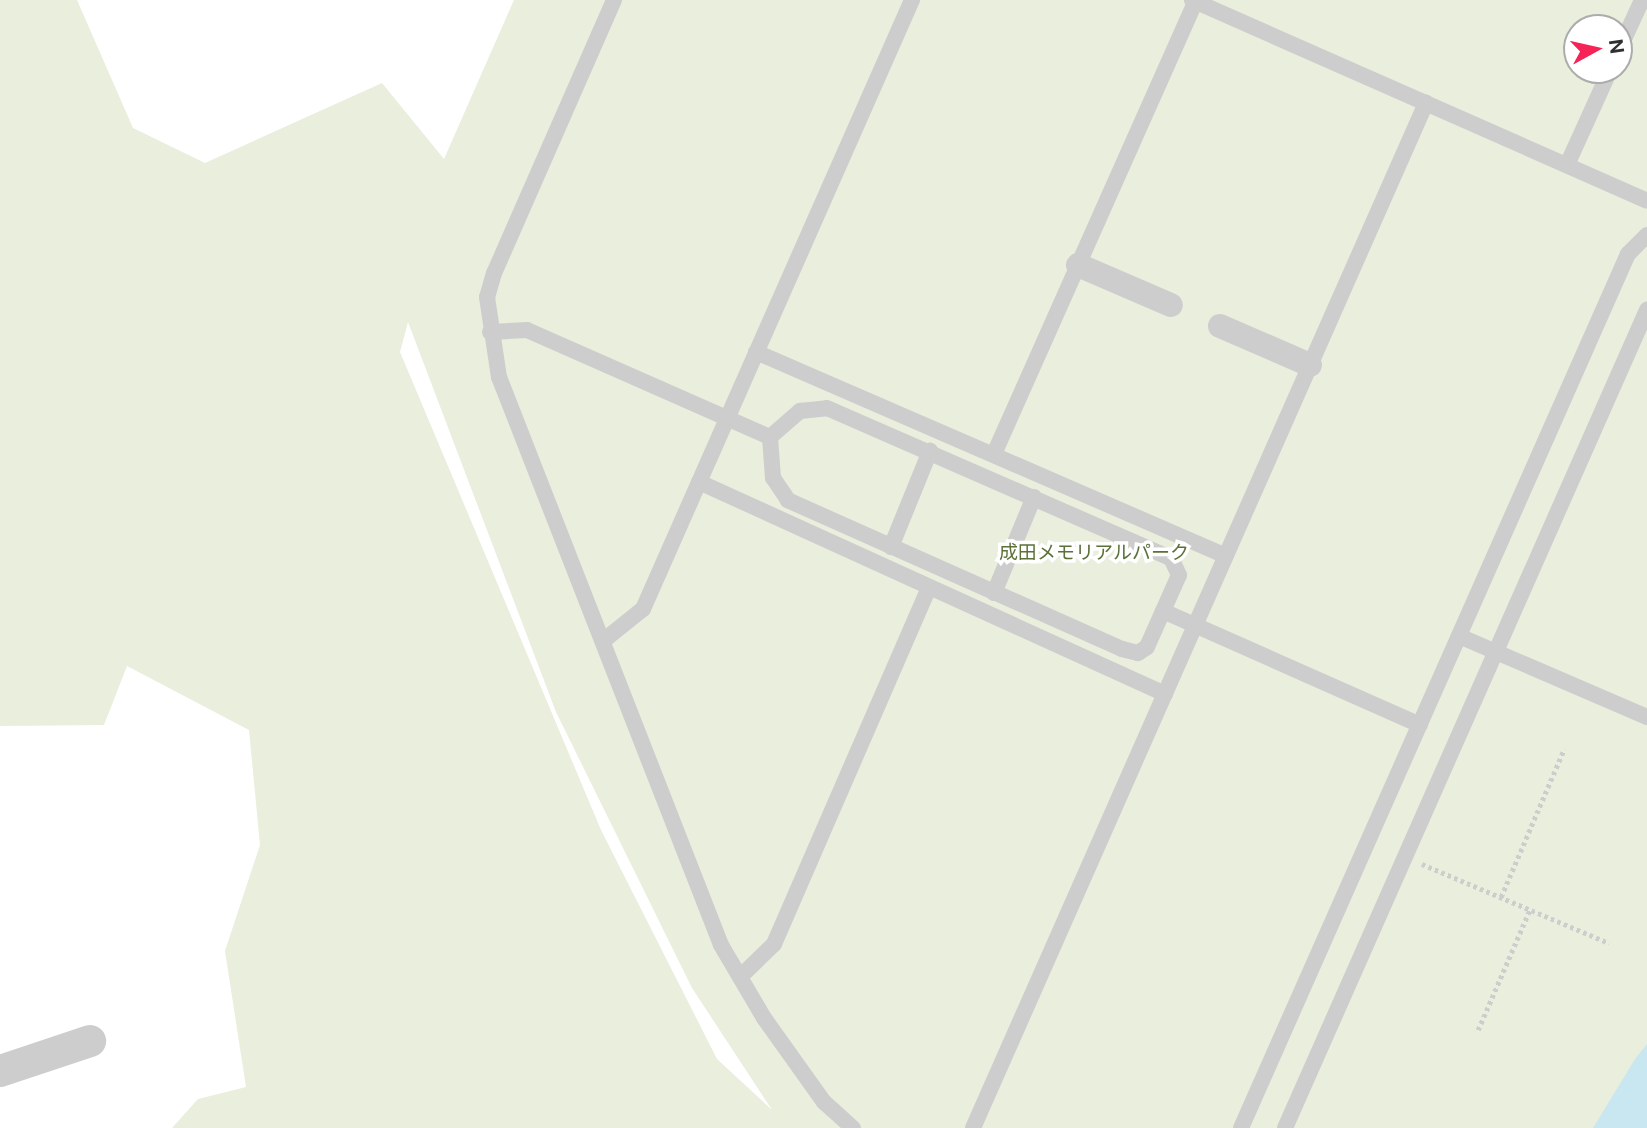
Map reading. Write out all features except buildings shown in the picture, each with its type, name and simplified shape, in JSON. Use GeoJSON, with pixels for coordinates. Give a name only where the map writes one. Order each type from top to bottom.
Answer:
{"type":"FeatureCollection","features":[{"type":"Feature","properties":{"kind":"street"},"geometry":{"type":"LineString","coordinates":[[1078,265],[1171,305]]}},
{"type":"Feature","properties":{"kind":"street"},"geometry":{"type":"LineString","coordinates":[[1220,326],[1310,365]]}},
{"type":"Feature","properties":{"kind":"street"},"geometry":{"type":"LineString","coordinates":[[0,1071],[90,1041]]}},
{"type":"Feature","properties":{"kind":"lane"},"geometry":{"type":"LineString","coordinates":[[614,0],[494,273],[487,297],[490,332],[499,377],[721,945],[824,1102],[853,1128]]}},
{"type":"Feature","properties":{"kind":"lane"},"geometry":{"type":"LineString","coordinates":[[603,641],[643,609],[912,0]]}},
{"type":"Feature","properties":{"kind":"lane"},"geometry":{"type":"LineString","coordinates":[[994,454],[1194,0],[1647,201]]}},
{"type":"Feature","properties":{"kind":"lane"},"geometry":{"type":"LineString","coordinates":[[1633,20],[1642,0]]}},
{"type":"Feature","properties":{"kind":"lane"},"geometry":{"type":"LineString","coordinates":[[1567,165],[1604,84]]}},
{"type":"Feature","properties":{"kind":"lane"},"geometry":{"type":"LineString","coordinates":[[973,1128],[1426,103]]}},
{"type":"Feature","properties":{"kind":"lane"},"geometry":{"type":"LineString","coordinates":[[1241,1128],[1628,254],[1647,235]]}},
{"type":"Feature","properties":{"kind":"lane"},"geometry":{"type":"LineString","coordinates":[[1285,1128],[1647,310]]}},
{"type":"Feature","properties":{"kind":"lane"},"geometry":{"type":"LineString","coordinates":[[490,332],[527,330],[770,437]]}},
{"type":"Feature","properties":{"kind":"lane"},"geometry":{"type":"LineString","coordinates":[[756,352],[1226,556]]}},
{"type":"Feature","properties":{"kind":"lane"},"geometry":{"type":"LineString","coordinates":[[827,408],[1171,558],[1179,575],[1147,647],[1138,653],[994,593],[788,500],[773,478],[770,437],[800,411],[827,408]]}},
{"type":"Feature","properties":{"kind":"lane"},"geometry":{"type":"LineString","coordinates":[[891,547],[930,451]]}},
{"type":"Feature","properties":{"kind":"lane"},"geometry":{"type":"LineString","coordinates":[[699,482],[1165,694]]}},
{"type":"Feature","properties":{"kind":"lane"},"geometry":{"type":"LineString","coordinates":[[994,593],[1034,497]]}},
{"type":"Feature","properties":{"kind":"lane"},"geometry":{"type":"LineString","coordinates":[[740,977],[774,944],[929,588]]}},
{"type":"Feature","properties":{"kind":"lane"},"geometry":{"type":"LineString","coordinates":[[1163,611],[1420,725]]}},
{"type":"Feature","properties":{"kind":"lane"},"geometry":{"type":"LineString","coordinates":[[1459,636],[1647,717]]}},
{"type":"Feature","properties":{"kind":"path"},"geometry":{"type":"LineString","coordinates":[[1501,897],[1564,749]]}},
{"type":"Feature","properties":{"kind":"path"},"geometry":{"type":"LineString","coordinates":[[1418,863],[1609,943]]}},
{"type":"Feature","properties":{"kind":"path"},"geometry":{"type":"LineString","coordinates":[[1478,1030],[1530,909]]}},
{"type":"Feature","properties":{"kind":"green space","name":"成田メモリアルパーク"},"geometry":{"type":"Polygon","coordinates":[[[0,0],[77,0],[133,128],[205,163],[382,83],[444,159],[514,0],[1647,0],[1647,1128],[172,1128],[198,1099],[246,1087],[225,951],[260,845],[249,730],[127,666],[104,725],[0,726],[0,0]],[[408,322],[400,352],[601,830],[717,1059],[772,1110],[692,988],[556,712],[408,322]]]}},
{"type":"Feature","properties":{"kind":"water"},"geometry":{"type":"Polygon","coordinates":[[[1647,1044],[1647,1128],[1593,1128],[1635,1059],[1647,1044]]]}}]}
